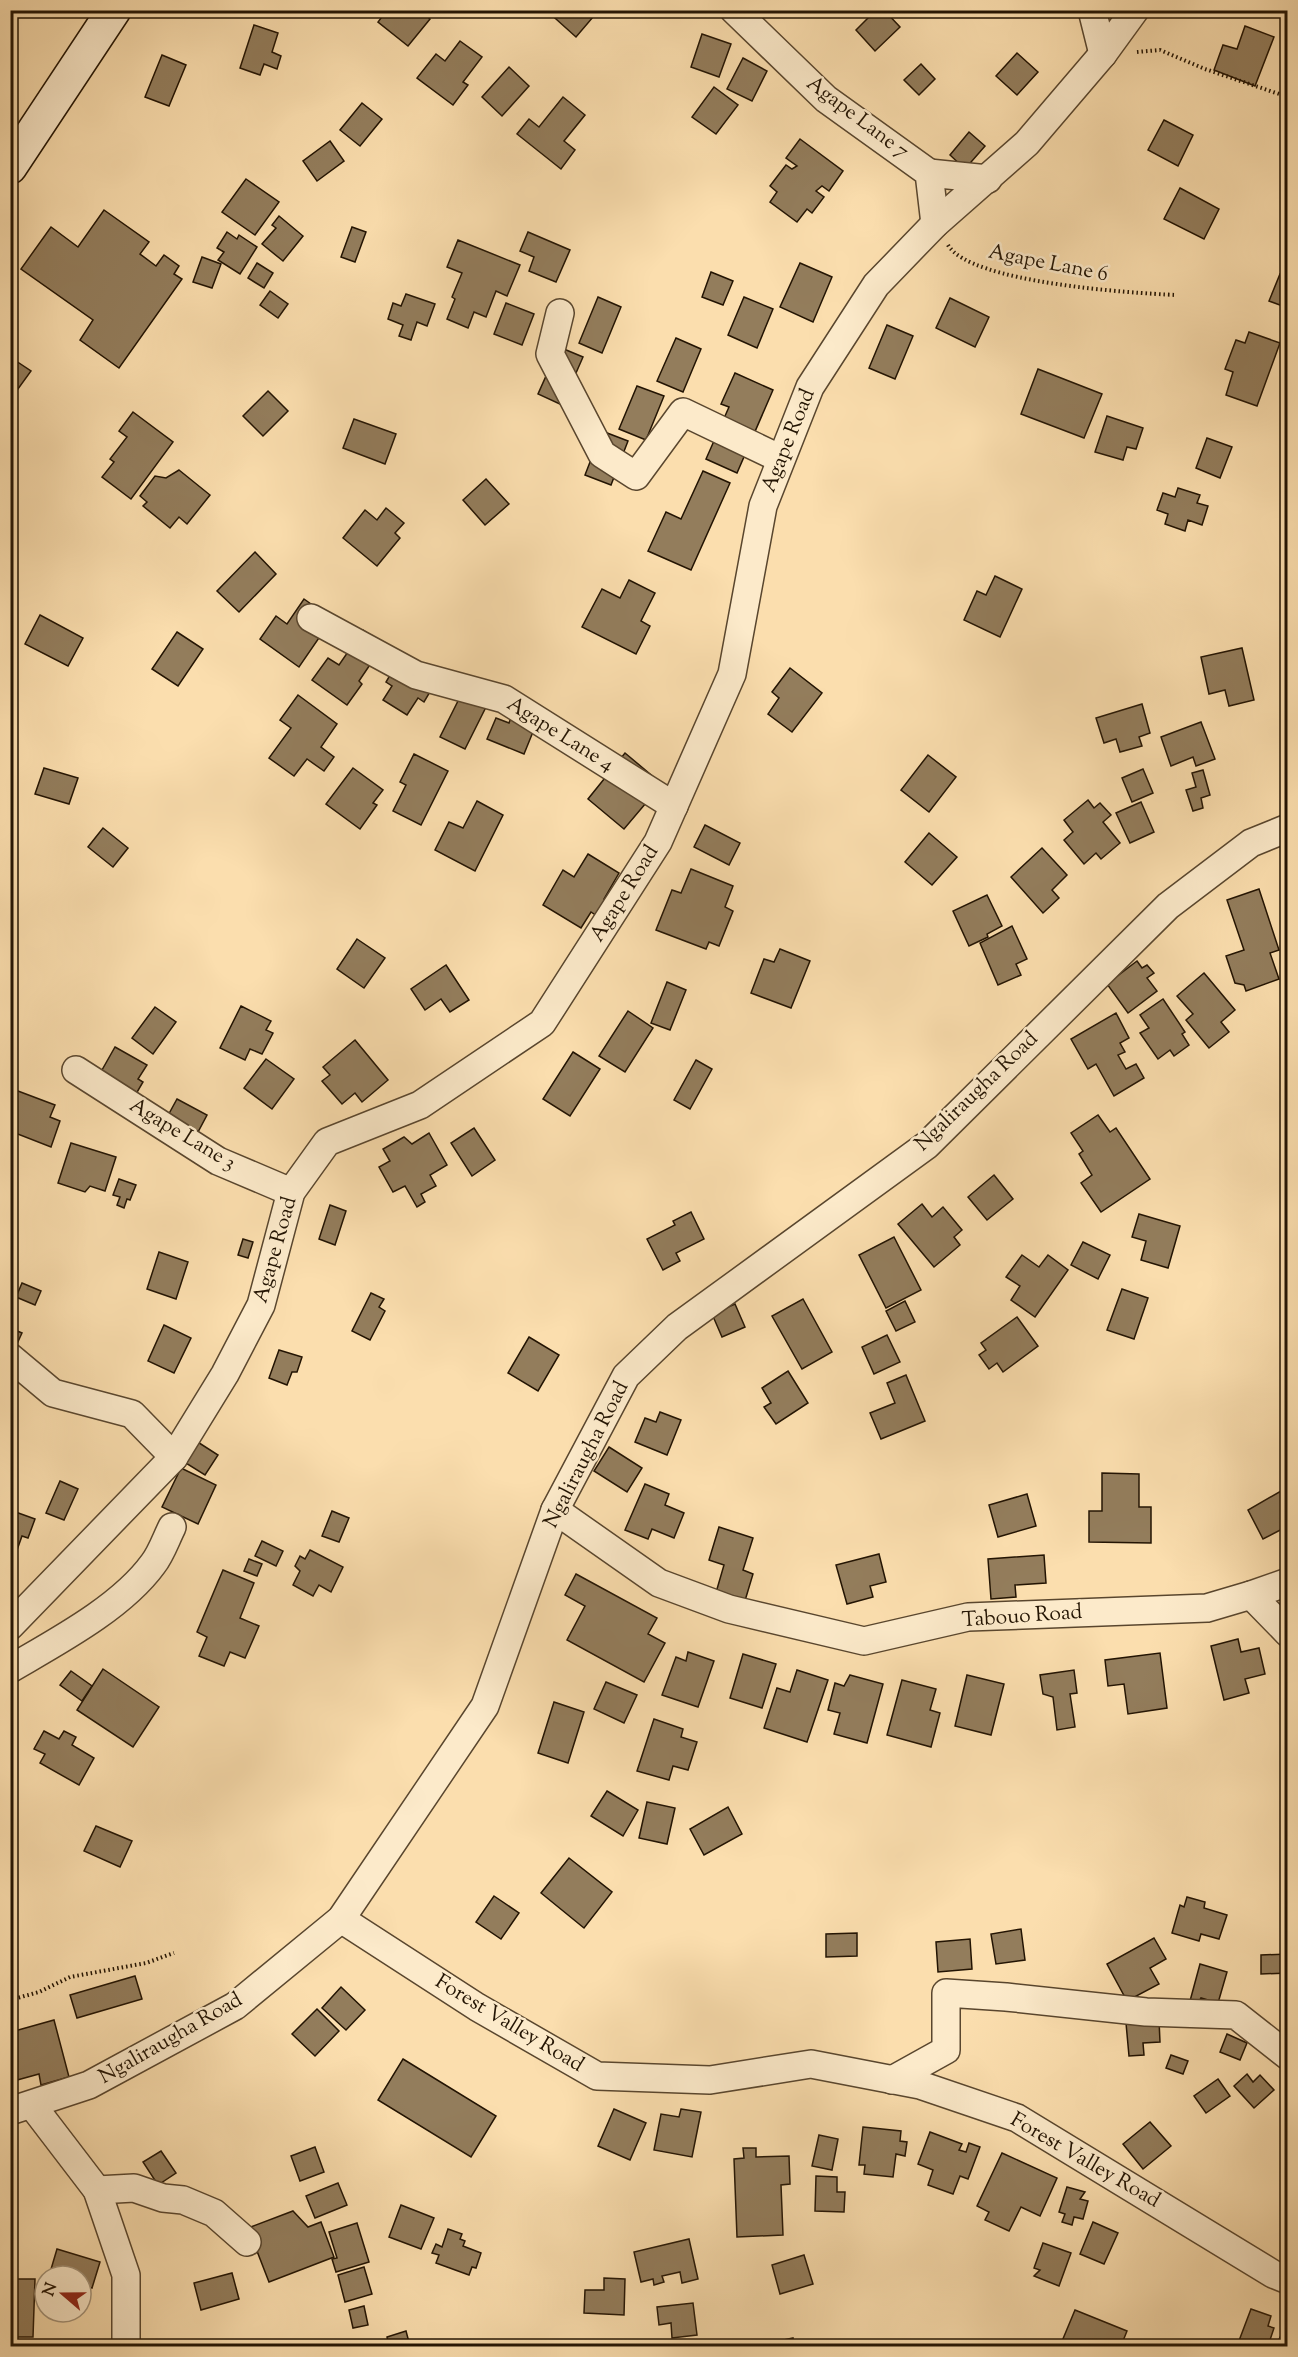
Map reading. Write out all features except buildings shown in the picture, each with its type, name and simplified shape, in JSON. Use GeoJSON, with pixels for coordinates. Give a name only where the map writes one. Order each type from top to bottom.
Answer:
{"type":"FeatureCollection","features":[{"type":"Feature","properties":{"kind":"main road"},"geometry":{"type":"LineString","coordinates":[[10,167],[114,10]]}},
{"type":"Feature","properties":{"kind":"street","name":"Agape Lane 7"},"geometry":{"type":"LineString","coordinates":[[735,10],[826,99],[929,173],[988,179]]}},
{"type":"Feature","properties":{"kind":"street"},"geometry":{"type":"LineString","coordinates":[[1092,10],[1103,54]]}},
{"type":"Feature","properties":{"kind":"street","name":"Agape Road"},"geometry":{"type":"LineString","coordinates":[[10,1626],[174,1457],[225,1374],[261,1305],[291,1192],[327,1142],[420,1105],[542,1023],[658,842],[732,674],[763,506],[810,387],[876,285],[935,224],[1027,143],[1103,54],[1135,10]]}},
{"type":"Feature","properties":{"kind":"street","name":"Agape Lane 7"},"geometry":{"type":"LineString","coordinates":[[929,173],[935,224]]}},
{"type":"Feature","properties":{"kind":"street"},"geometry":{"type":"LineString","coordinates":[[560,314],[550,354],[602,454],[636,476],[683,412],[782,459]]}},
{"type":"Feature","properties":{"kind":"street","name":"Agape Lane 4"},"geometry":{"type":"LineString","coordinates":[[311,618],[416,675],[504,699],[674,806]]}},
{"type":"Feature","properties":{"kind":"street","name":"Ngaliraugha Road"},"geometry":{"type":"LineString","coordinates":[[21,2108],[89,2085],[235,2006],[340,1919],[485,1706],[555,1510],[627,1376],[677,1327],[927,1145],[1168,906],[1251,843],[1287,828]]}},
{"type":"Feature","properties":{"kind":"street","name":"Agape Lane 3"},"geometry":{"type":"LineString","coordinates":[[76,1070],[218,1161],[291,1192]]}},
{"type":"Feature","properties":{"kind":"street"},"geometry":{"type":"LineString","coordinates":[[10,1358],[53,1393],[132,1414],[174,1457]]}},
{"type":"Feature","properties":{"kind":"street","name":"Tabouo Road"},"geometry":{"type":"LineString","coordinates":[[555,1510],[659,1582],[729,1609],[864,1641],[968,1617],[1207,1608],[1287,1582]]}},
{"type":"Feature","properties":{"kind":"street"},"geometry":{"type":"LineString","coordinates":[[10,1669],[78,1630],[124,1594],[153,1564],[172,1527]]}},
{"type":"Feature","properties":{"kind":"street"},"geometry":{"type":"LineString","coordinates":[[1251,1595],[1287,1633]]}},
{"type":"Feature","properties":{"kind":"street","name":"Forest Valley Road"},"geometry":{"type":"LineString","coordinates":[[340,1919],[477,2007],[597,2076],[710,2080],[811,2064],[920,2085],[1017,2118],[1287,2280]]}},
{"type":"Feature","properties":{"kind":"street"},"geometry":{"type":"LineString","coordinates":[[892,2080],[946,2050],[946,1993],[1146,2012],[1236,2015],[1287,2056]]}},
{"type":"Feature","properties":{"kind":"street"},"geometry":{"type":"LineString","coordinates":[[21,2108],[97,2190],[126,2275],[126,2346]]}},
{"type":"Feature","properties":{"kind":"street"},"geometry":{"type":"LineString","coordinates":[[97,2190],[134,2188],[163,2198],[183,2200],[214,2213],[247,2242]]}},
{"type":"Feature","properties":{"kind":"path"},"geometry":{"type":"LineString","coordinates":[[1103,54],[1160,50],[1205,69],[1287,98]]}},
{"type":"Feature","properties":{"kind":"path","name":"Agape Lane 6"},"geometry":{"type":"LineString","coordinates":[[935,224],[953,254],[975,266],[1035,280],[1113,292],[1176,295]]}},
{"type":"Feature","properties":{"kind":"path"},"geometry":{"type":"LineString","coordinates":[[10,2000],[39,1992],[70,1977],[146,1963],[174,1953]]}}]}
